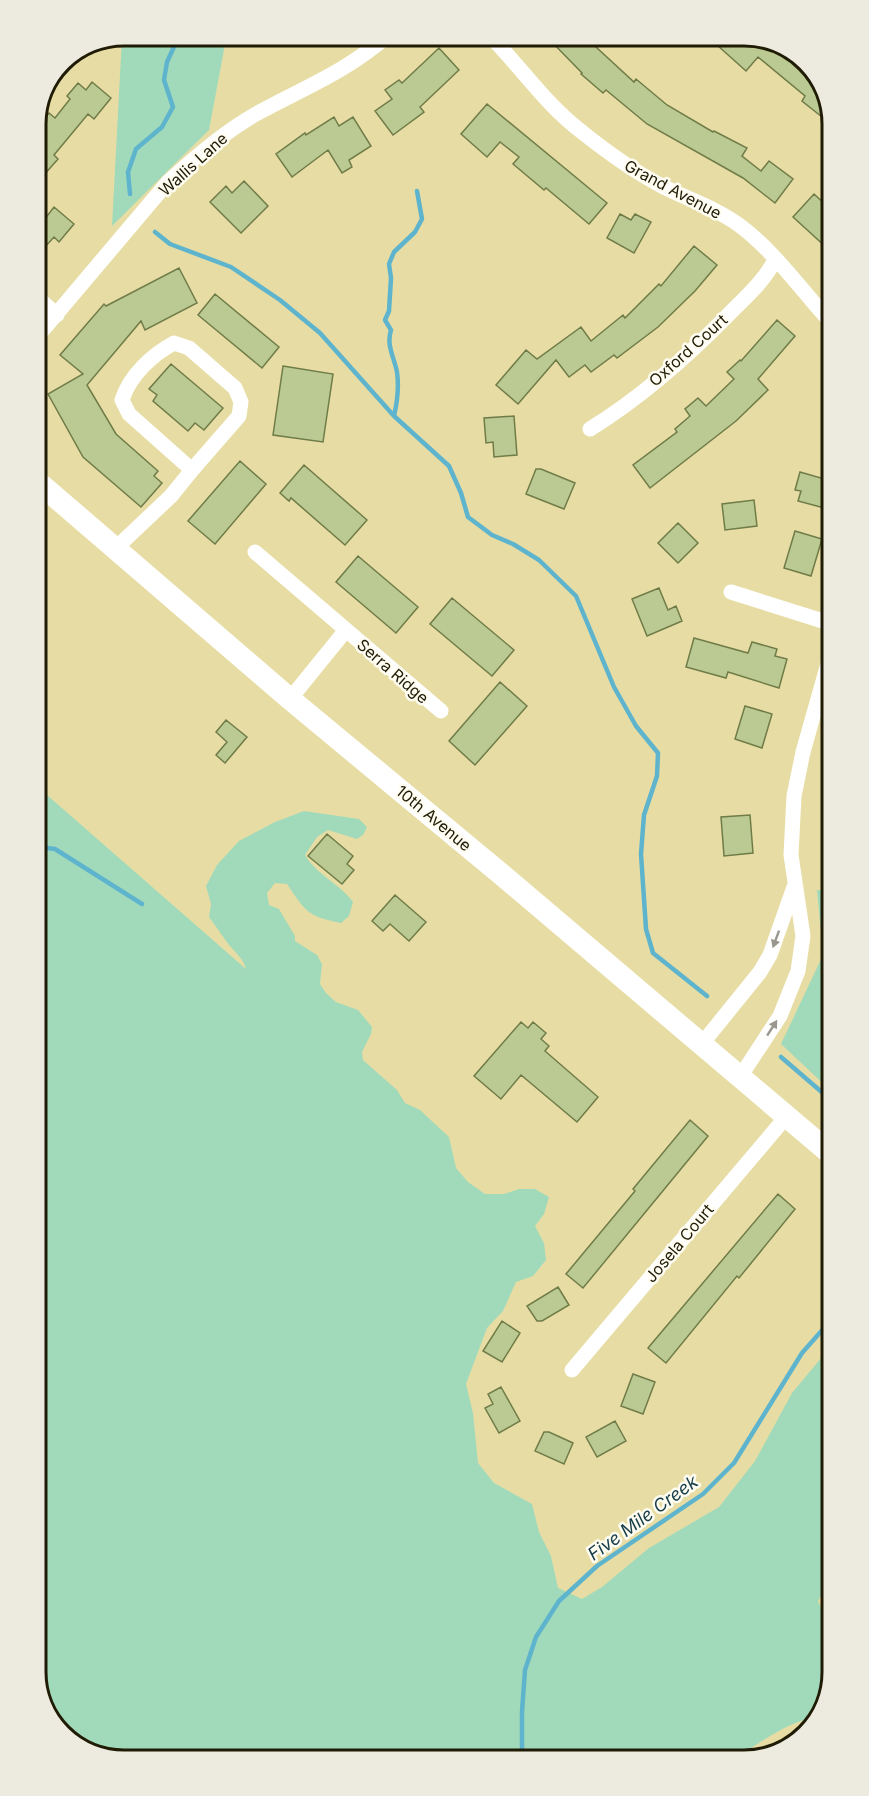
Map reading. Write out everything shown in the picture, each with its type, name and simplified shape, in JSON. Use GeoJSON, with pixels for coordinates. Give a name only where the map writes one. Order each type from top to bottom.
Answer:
{"type":"FeatureCollection","features":[{"type":"Feature","properties":{"kind":"street","name":"Wallis Lane"},"geometry":{"type":"LineString","coordinates":[[47,326],[168,182],[193,159],[232,129],[345,69],[373,47]]}},
{"type":"Feature","properties":{"kind":"street","name":"Grand Avenue"},"geometry":{"type":"LineString","coordinates":[[500,47],[553,106],[579,130],[635,170],[717,212],[757,240],[822,312]]}},
{"type":"Feature","properties":{"kind":"street","name":"Oxford Court"},"geometry":{"type":"LineString","coordinates":[[590,429],[614,415],[700,344],[755,288],[768,273],[775,260]]}},
{"type":"Feature","properties":{"kind":"street"},"geometry":{"type":"LineString","coordinates":[[47,306],[57,315]]}},
{"type":"Feature","properties":{"kind":"street"},"geometry":{"type":"LineString","coordinates":[[116,548],[171,496],[239,416],[241,402],[235,388],[189,348],[174,343],[157,352],[127,385],[122,400],[129,414],[192,470]]}},
{"type":"Feature","properties":{"kind":"street","name":"10th Avenue"},"geometry":{"type":"LineString","coordinates":[[47,490],[290,699],[501,874],[822,1147]]}},
{"type":"Feature","properties":{"kind":"street","name":"Serra Ridge"},"geometry":{"type":"LineString","coordinates":[[255,552],[441,711]]}},
{"type":"Feature","properties":{"kind":"street"},"geometry":{"type":"LineString","coordinates":[[731,592],[822,621]]}},
{"type":"Feature","properties":{"kind":"street","name":"Serra Ridge"},"geometry":{"type":"LineString","coordinates":[[290,699],[346,630]]}},
{"type":"Feature","properties":{"kind":"street"},"geometry":{"type":"LineString","coordinates":[[740,1077],[780,1016],[798,971],[803,936],[791,855],[794,796],[803,752],[822,685]]}},
{"type":"Feature","properties":{"kind":"street"},"geometry":{"type":"LineString","coordinates":[[701,1045],[760,972],[770,955],[795,884]]}},
{"type":"Feature","properties":{"kind":"street","name":"Josela Court"},"geometry":{"type":"LineString","coordinates":[[572,1370],[786,1117]]}},
{"type":"Feature","properties":{"kind":"green space"},"geometry":{"type":"Polygon","coordinates":[[[121,47],[224,47],[209,130],[112,226],[121,47]]]}},
{"type":"Feature","properties":{"kind":"green space"},"geometry":{"type":"Polygon","coordinates":[[[47,795],[246,969],[242,960],[209,917],[211,904],[206,886],[217,865],[239,841],[275,822],[304,811],[359,819],[367,827],[363,835],[357,839],[328,830],[317,837],[305,855],[315,868],[353,902],[349,916],[341,923],[321,918],[308,911],[287,884],[275,883],[267,893],[269,905],[279,909],[295,936],[295,941],[317,955],[322,964],[320,984],[326,993],[336,1002],[358,1010],[372,1027],[362,1052],[363,1060],[397,1090],[405,1103],[420,1110],[449,1137],[456,1168],[468,1182],[485,1194],[504,1194],[519,1189],[535,1189],[549,1197],[544,1214],[535,1226],[544,1243],[546,1260],[533,1276],[516,1282],[503,1311],[487,1328],[466,1384],[473,1413],[478,1463],[494,1483],[532,1504],[539,1532],[551,1556],[558,1588],[582,1599],[602,1587],[649,1548],[719,1507],[755,1461],[792,1393],[822,1357],[822,1594],[818,1601],[822,1610],[822,1682],[814,1706],[806,1719],[745,1750],[119,1749],[109,1748],[85,1739],[69,1727],[52,1702],[47,1672],[47,795]]]}},
{"type":"Feature","properties":{"kind":"green space"},"geometry":{"type":"Polygon","coordinates":[[[817,890],[822,890],[822,944],[817,890]]]}},
{"type":"Feature","properties":{"kind":"green space"},"geometry":{"type":"Polygon","coordinates":[[[822,957],[822,1083],[781,1044],[822,957]]]}},
{"type":"Feature","properties":{"kind":"building"},"geometry":{"type":"Polygon","coordinates":[[[557,47],[596,47],[634,82],[636,79],[667,105],[713,132],[747,148],[742,156],[761,171],[769,161],[793,179],[775,203],[743,178],[647,124],[606,90],[603,93],[557,47]]]}},
{"type":"Feature","properties":{"kind":"building"},"geometry":{"type":"Polygon","coordinates":[[[719,47],[760,48],[788,60],[803,73],[817,94],[822,117],[802,101],[805,96],[758,57],[746,71],[719,47]]]}},
{"type":"Feature","properties":{"kind":"building"},"geometry":{"type":"Polygon","coordinates":[[[439,48],[459,70],[420,107],[424,112],[393,135],[375,111],[392,99],[385,90],[399,80],[402,83],[439,48]]]}},
{"type":"Feature","properties":{"kind":"building"},"geometry":{"type":"Polygon","coordinates":[[[92,82],[111,98],[94,119],[88,114],[54,155],[58,159],[47,172],[48,115],[49,113],[55,118],[70,99],[67,96],[78,83],[86,90],[92,82]]]}},
{"type":"Feature","properties":{"kind":"building"},"geometry":{"type":"Polygon","coordinates":[[[487,104],[607,203],[589,224],[513,164],[519,157],[500,142],[487,157],[461,134],[487,104]]]}},
{"type":"Feature","properties":{"kind":"building"},"geometry":{"type":"Polygon","coordinates":[[[334,117],[339,126],[353,117],[371,146],[349,160],[352,167],[342,173],[328,150],[292,177],[276,154],[305,133],[306,135],[334,117]]]}},
{"type":"Feature","properties":{"kind":"building"},"geometry":{"type":"Polygon","coordinates":[[[244,181],[268,206],[241,233],[210,202],[226,186],[232,193],[244,181]]]}},
{"type":"Feature","properties":{"kind":"building"},"geometry":{"type":"Polygon","coordinates":[[[814,194],[822,201],[822,243],[793,217],[814,194]]]}},
{"type":"Feature","properties":{"kind":"building"},"geometry":{"type":"Polygon","coordinates":[[[54,207],[74,224],[59,242],[54,237],[47,245],[47,216],[54,207]]]}},
{"type":"Feature","properties":{"kind":"building"},"geometry":{"type":"Polygon","coordinates":[[[620,214],[631,220],[635,214],[651,222],[634,253],[607,238],[620,214]]]}},
{"type":"Feature","properties":{"kind":"building"},"geometry":{"type":"Polygon","coordinates":[[[694,246],[717,265],[695,291],[658,327],[617,358],[614,355],[591,372],[585,365],[569,377],[556,360],[518,404],[496,385],[526,350],[537,359],[581,327],[591,341],[623,315],[625,318],[659,284],[661,286],[694,246]]]}},
{"type":"Feature","properties":{"kind":"building"},"geometry":{"type":"Polygon","coordinates":[[[179,268],[197,303],[145,330],[141,321],[87,385],[116,434],[158,471],[154,476],[162,483],[141,507],[83,457],[48,394],[83,374],[60,355],[104,304],[106,306],[179,268]]]}},
{"type":"Feature","properties":{"kind":"building"},"geometry":{"type":"Polygon","coordinates":[[[215,294],[279,347],[262,368],[198,315],[215,294]]]}},
{"type":"Feature","properties":{"kind":"building"},"geometry":{"type":"Polygon","coordinates":[[[777,320],[795,336],[758,379],[768,390],[736,421],[650,488],[633,465],[677,432],[675,429],[690,416],[685,409],[698,398],[706,406],[734,379],[727,372],[741,361],[777,320]]]}},
{"type":"Feature","properties":{"kind":"building"},"geometry":{"type":"Polygon","coordinates":[[[171,364],[223,408],[204,430],[195,423],[188,431],[153,401],[157,395],[149,389],[171,364]]]}},
{"type":"Feature","properties":{"kind":"building"},"geometry":{"type":"Polygon","coordinates":[[[283,366],[333,374],[323,442],[273,435],[283,366]]]}},
{"type":"Feature","properties":{"kind":"building"},"geometry":{"type":"Polygon","coordinates":[[[514,416],[517,455],[494,457],[493,442],[486,443],[484,418],[514,416]]]}},
{"type":"Feature","properties":{"kind":"building"},"geometry":{"type":"Polygon","coordinates":[[[240,461],[266,484],[215,544],[188,521],[240,461]]]}},
{"type":"Feature","properties":{"kind":"building"},"geometry":{"type":"Polygon","coordinates":[[[304,465],[367,520],[345,545],[291,498],[289,501],[280,493],[304,465]]]}},
{"type":"Feature","properties":{"kind":"building"},"geometry":{"type":"Polygon","coordinates":[[[536,469],[575,483],[564,509],[526,494],[536,469]]]}},
{"type":"Feature","properties":{"kind":"building"},"geometry":{"type":"Polygon","coordinates":[[[800,472],[822,478],[822,507],[798,501],[801,491],[795,490],[800,472]]]}},
{"type":"Feature","properties":{"kind":"building"},"geometry":{"type":"Polygon","coordinates":[[[754,500],[757,526],[725,530],[722,504],[754,500]]]}},
{"type":"Feature","properties":{"kind":"building"},"geometry":{"type":"Polygon","coordinates":[[[678,523],[698,543],[678,563],[658,543],[678,523]]]}},
{"type":"Feature","properties":{"kind":"building"},"geometry":{"type":"Polygon","coordinates":[[[795,531],[822,539],[811,576],[784,568],[795,531]]]}},
{"type":"Feature","properties":{"kind":"building"},"geometry":{"type":"Polygon","coordinates":[[[358,556],[418,607],[396,633],[336,582],[358,556]]]}},
{"type":"Feature","properties":{"kind":"building"},"geometry":{"type":"Polygon","coordinates":[[[659,588],[668,610],[676,606],[682,621],[647,636],[632,599],[659,588]]]}},
{"type":"Feature","properties":{"kind":"building"},"geometry":{"type":"Polygon","coordinates":[[[452,598],[514,650],[492,676],[430,624],[452,598]]]}},
{"type":"Feature","properties":{"kind":"building"},"geometry":{"type":"Polygon","coordinates":[[[694,638],[748,653],[752,642],[777,649],[775,656],[787,659],[779,688],[728,672],[726,678],[686,667],[694,638]]]}},
{"type":"Feature","properties":{"kind":"building"},"geometry":{"type":"Polygon","coordinates":[[[500,682],[527,706],[475,765],[449,741],[500,682]]]}},
{"type":"Feature","properties":{"kind":"building"},"geometry":{"type":"Polygon","coordinates":[[[745,706],[772,714],[762,748],[735,739],[745,706]]]}},
{"type":"Feature","properties":{"kind":"building"},"geometry":{"type":"Polygon","coordinates":[[[226,720],[247,737],[225,763],[216,755],[227,742],[216,732],[226,720]]]}},
{"type":"Feature","properties":{"kind":"building"},"geometry":{"type":"Polygon","coordinates":[[[750,815],[753,853],[724,856],[721,817],[750,815]]]}},
{"type":"Feature","properties":{"kind":"building"},"geometry":{"type":"Polygon","coordinates":[[[327,834],[353,856],[347,864],[354,870],[342,884],[308,856],[327,834]]]}},
{"type":"Feature","properties":{"kind":"building"},"geometry":{"type":"Polygon","coordinates":[[[395,895],[426,922],[409,941],[390,924],[383,931],[372,921],[395,895]]]}},
{"type":"Feature","properties":{"kind":"building"},"geometry":{"type":"Polygon","coordinates":[[[521,1022],[528,1028],[533,1022],[546,1033],[541,1039],[549,1046],[545,1051],[598,1097],[577,1122],[521,1075],[501,1099],[474,1076],[521,1022]]]}},
{"type":"Feature","properties":{"kind":"building"},"geometry":{"type":"Polygon","coordinates":[[[690,1120],[708,1136],[583,1288],[566,1274],[690,1120]]]}},
{"type":"Feature","properties":{"kind":"building"},"geometry":{"type":"Polygon","coordinates":[[[778,1194],[795,1209],[666,1363],[648,1348],[778,1194]]]}},
{"type":"Feature","properties":{"kind":"building"},"geometry":{"type":"Polygon","coordinates":[[[558,1287],[569,1305],[542,1321],[537,1321],[527,1306],[558,1287]]]}},
{"type":"Feature","properties":{"kind":"building"},"geometry":{"type":"Polygon","coordinates":[[[502,1321],[520,1333],[502,1362],[483,1351],[502,1321]]]}},
{"type":"Feature","properties":{"kind":"building"},"geometry":{"type":"Polygon","coordinates":[[[633,1374],[655,1382],[643,1414],[621,1406],[633,1374]]]}},
{"type":"Feature","properties":{"kind":"building"},"geometry":{"type":"Polygon","coordinates":[[[501,1387],[520,1421],[499,1433],[485,1408],[493,1404],[488,1394],[501,1387]]]}},
{"type":"Feature","properties":{"kind":"building"},"geometry":{"type":"Polygon","coordinates":[[[615,1421],[626,1441],[597,1457],[586,1437],[615,1421]]]}},
{"type":"Feature","properties":{"kind":"building"},"geometry":{"type":"Polygon","coordinates":[[[544,1432],[573,1443],[564,1464],[535,1451],[544,1432]]]}},
{"type":"Feature","properties":{"kind":"waterway"},"geometry":{"type":"LineString","coordinates":[[130,194],[128,172],[136,149],[162,127],[173,107],[164,80],[167,62],[174,47]]}},
{"type":"Feature","properties":{"kind":"waterway"},"geometry":{"type":"LineString","coordinates":[[394,416],[398,377],[390,346],[391,330],[385,320],[389,311],[391,278],[389,264],[394,252],[415,232],[422,219],[417,191]]}},
{"type":"Feature","properties":{"kind":"waterway"},"geometry":{"type":"LineString","coordinates":[[155,232],[170,244],[231,267],[280,300],[320,333],[394,416],[449,466],[461,493],[468,517],[492,535],[513,544],[539,560],[576,596],[614,687],[636,726],[658,753],[657,776],[644,815],[641,854],[646,929],[653,953],[707,996]]}},
{"type":"Feature","properties":{"kind":"waterway"},"geometry":{"type":"LineString","coordinates":[[47,848],[55,849],[142,904]]}},
{"type":"Feature","properties":{"kind":"waterway"},"geometry":{"type":"LineString","coordinates":[[781,1057],[822,1092]]}},
{"type":"Feature","properties":{"kind":"waterway","name":"Five Mile Creek"},"geometry":{"type":"LineString","coordinates":[[522,1750],[525,1670],[536,1637],[559,1601],[597,1566],[703,1494],[734,1463],[802,1353],[822,1330]]}}]}
